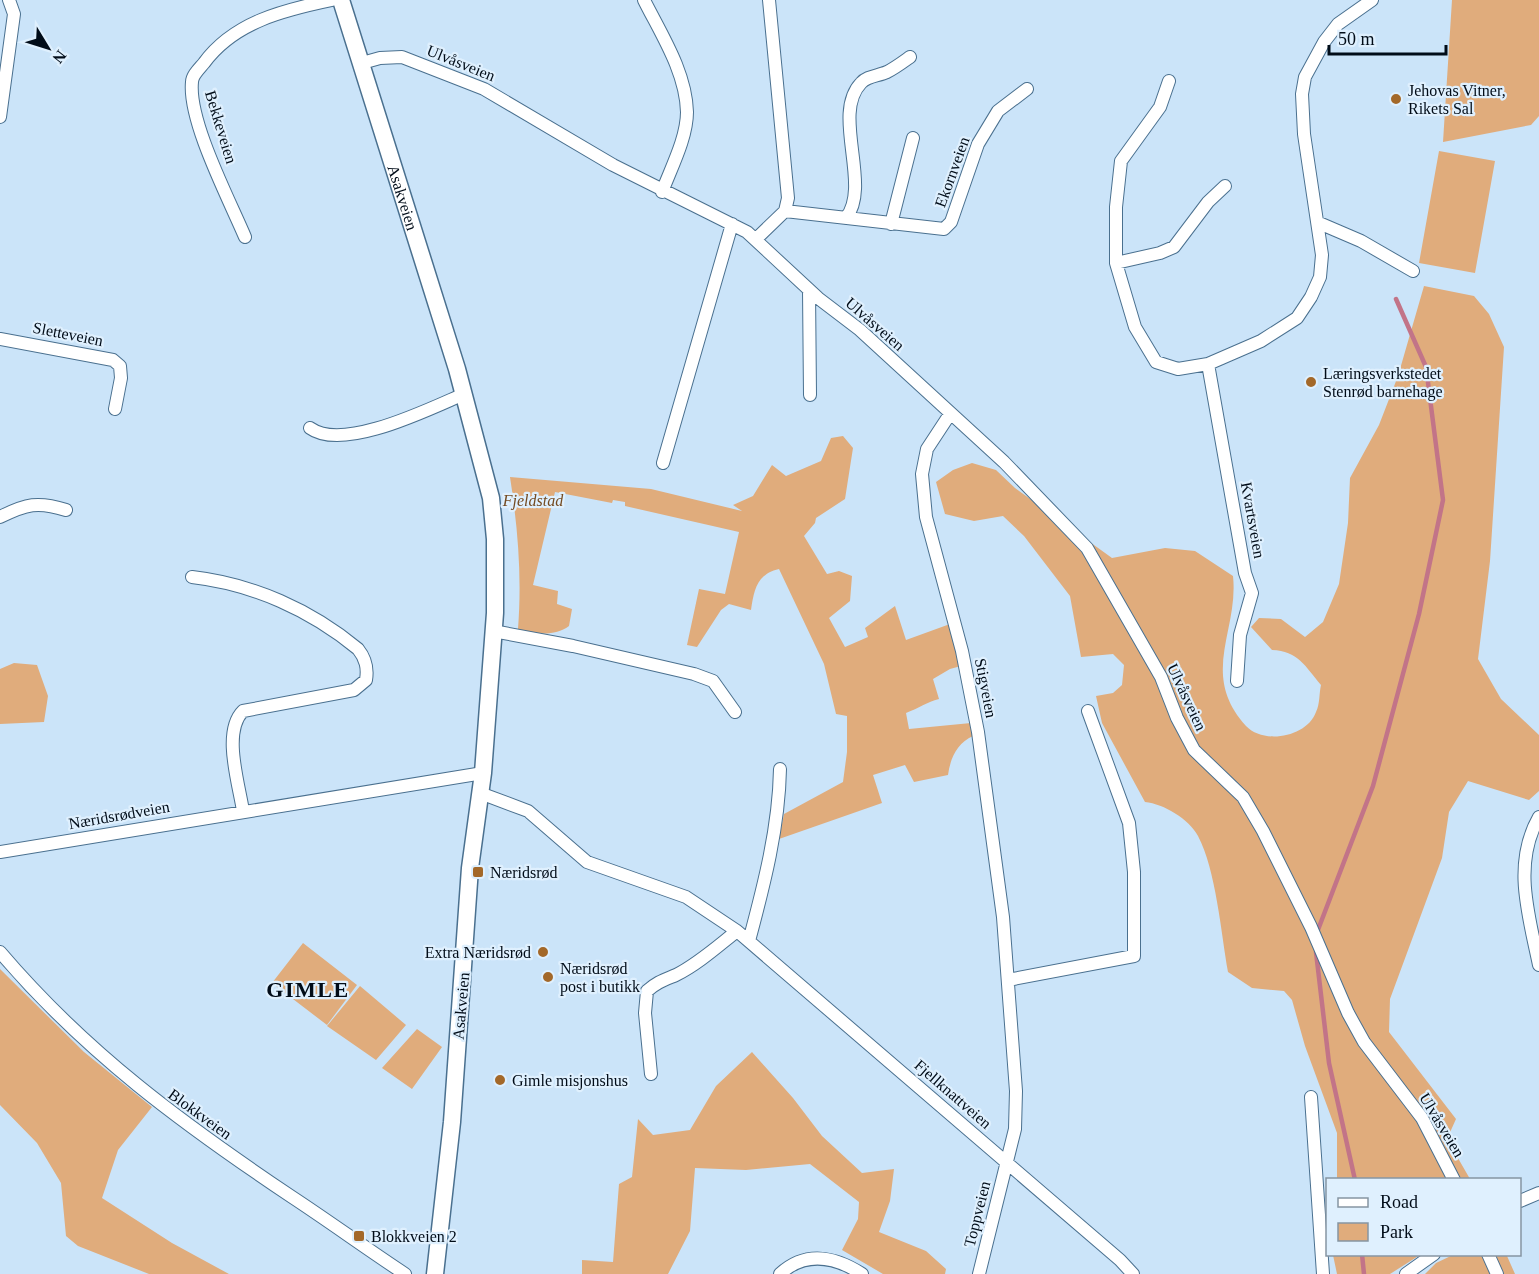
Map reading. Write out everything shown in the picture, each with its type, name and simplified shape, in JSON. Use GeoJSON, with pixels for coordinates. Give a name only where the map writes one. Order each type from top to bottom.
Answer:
{"type":"FeatureCollection","features":[{"type":"Feature","properties":{"kind":"main road","name":"Asakveien"},"geometry":{"type":"LineString","coordinates":[[342,0],[464,394],[491,498],[495,539],[494,631],[483,773],[470,868],[452,1122],[435,1274]]}},
{"type":"Feature","properties":{"kind":"street"},"geometry":{"type":"LineString","coordinates":[[0,117],[14,14],[9,0]]}},
{"type":"Feature","properties":{"kind":"street","name":"Bekkeveien"},"geometry":{"type":"LineString","coordinates":[[245,237],[207,151],[193,99],[192,79],[210,54],[238,31],[292,8],[332,0]]}},
{"type":"Feature","properties":{"kind":"street"},"geometry":{"type":"LineString","coordinates":[[644,0],[682,83],[687,113],[680,142],[662,192]]}},
{"type":"Feature","properties":{"kind":"street"},"geometry":{"type":"LineString","coordinates":[[756,239],[785,211],[789,198],[769,0]]}},
{"type":"Feature","properties":{"kind":"street"},"geometry":{"type":"LineString","coordinates":[[1169,81],[1160,107],[1121,161],[1116,207],[1116,263],[1135,327],[1156,362],[1178,369],[1208,364],[1261,340],[1297,318],[1320,277],[1322,255],[1319,223],[1304,134],[1302,94],[1305,77],[1324,42],[1338,24],[1372,0]]}},
{"type":"Feature","properties":{"kind":"street","name":"Ulvåsveien"},"geometry":{"type":"LineString","coordinates":[[362,63],[380,58],[402,57],[474,84],[662,192],[732,224],[756,239],[810,290],[860,330],[1004,462],[1088,548],[1161,677],[1177,718],[1194,750],[1243,798],[1263,831],[1311,927],[1348,1013],[1364,1042],[1422,1118],[1453,1178]]}},
{"type":"Feature","properties":{"kind":"street"},"geometry":{"type":"LineString","coordinates":[[846,218],[854,203],[850,109],[854,91],[864,80],[887,72],[910,57]]}},
{"type":"Feature","properties":{"kind":"street","name":"Ekornveien"},"geometry":{"type":"LineString","coordinates":[[785,211],[944,229],[951,222],[978,144],[998,111],[1027,89]]}},
{"type":"Feature","properties":{"kind":"street"},"geometry":{"type":"LineString","coordinates":[[891,224],[913,138]]}},
{"type":"Feature","properties":{"kind":"street"},"geometry":{"type":"LineString","coordinates":[[1116,263],[1160,253],[1174,247],[1208,202],[1226,186]]}},
{"type":"Feature","properties":{"kind":"street"},"geometry":{"type":"LineString","coordinates":[[1319,223],[1361,241],[1413,271]]}},
{"type":"Feature","properties":{"kind":"street"},"geometry":{"type":"LineString","coordinates":[[663,463],[732,224]]}},
{"type":"Feature","properties":{"kind":"street"},"geometry":{"type":"LineString","coordinates":[[810,290],[810,395]]}},
{"type":"Feature","properties":{"kind":"street","name":"Sletteveien"},"geometry":{"type":"LineString","coordinates":[[0,339],[113,360],[120,366],[121,378],[115,409]]}},
{"type":"Feature","properties":{"kind":"street","name":"Kvartsveien"},"geometry":{"type":"LineString","coordinates":[[1208,364],[1245,573],[1252,593],[1240,634],[1237,681]]}},
{"type":"Feature","properties":{"kind":"street"},"geometry":{"type":"LineString","coordinates":[[310,428],[320,435],[350,434],[411,417],[464,394]]}},
{"type":"Feature","properties":{"kind":"street","name":"Stigveien"},"geometry":{"type":"LineString","coordinates":[[950,414],[927,448],[922,474],[926,517],[962,651],[978,732],[1003,917],[1016,1091],[1015,1129],[1007,1163]]}},
{"type":"Feature","properties":{"kind":"street"},"geometry":{"type":"LineString","coordinates":[[0,517],[35,503],[44,503],[66,510]]}},
{"type":"Feature","properties":{"kind":"street"},"geometry":{"type":"LineString","coordinates":[[192,577],[259,591],[297,610],[351,644],[364,656],[368,669],[366,680],[362,686],[354,690],[243,711],[237,717],[232,737],[243,811]]}},
{"type":"Feature","properties":{"kind":"street"},"geometry":{"type":"LineString","coordinates":[[494,631],[573,646],[694,674],[712,681],[735,712]]}},
{"type":"Feature","properties":{"kind":"street"},"geometry":{"type":"LineString","coordinates":[[1008,980],[1134,956],[1134,872],[1130,823],[1088,711]]}},
{"type":"Feature","properties":{"kind":"street"},"geometry":{"type":"LineString","coordinates":[[749,940],[780,799],[780,769]]}},
{"type":"Feature","properties":{"kind":"street","name":"Næridsrødveien"},"geometry":{"type":"LineString","coordinates":[[0,852],[483,773]]}},
{"type":"Feature","properties":{"kind":"street","name":"Fjellknattveien"},"geometry":{"type":"LineString","coordinates":[[480,794],[528,811],[587,862],[690,899],[737,931],[1120,1260],[1133,1274]]}},
{"type":"Feature","properties":{"kind":"street"},"geometry":{"type":"LineString","coordinates":[[1539,818],[1528,843],[1523,880],[1539,965]]}},
{"type":"Feature","properties":{"kind":"street"},"geometry":{"type":"LineString","coordinates":[[651,1074],[645,1012],[647,991],[659,980],[675,975],[703,957],[737,931]]}},
{"type":"Feature","properties":{"kind":"street","name":"Blokkveien"},"geometry":{"type":"LineString","coordinates":[[0,952],[113,1067],[145,1094],[217,1148],[405,1274]]}},
{"type":"Feature","properties":{"kind":"street"},"geometry":{"type":"LineString","coordinates":[[1311,1097],[1323,1274]]}},
{"type":"Feature","properties":{"kind":"street","name":"Toppveien"},"geometry":{"type":"LineString","coordinates":[[979,1274],[1007,1163]]}},
{"type":"Feature","properties":{"kind":"street"},"geometry":{"type":"LineString","coordinates":[[1521,1201],[1539,1193]]}},
{"type":"Feature","properties":{"kind":"street"},"geometry":{"type":"LineString","coordinates":[[1406,1274],[1431,1256]]}},
{"type":"Feature","properties":{"kind":"street"},"geometry":{"type":"LineString","coordinates":[[1489,1256],[1497,1274]]}},
{"type":"Feature","properties":{"kind":"street"},"geometry":{"type":"LineString","coordinates":[[780,1274],[791,1264],[812,1257],[849,1266],[862,1274]]}},
{"type":"Feature","properties":{"kind":"green space"},"geometry":{"type":"Polygon","coordinates":[[[1452,0],[1539,0],[1539,116],[1531,125],[1443,142],[1452,0]]]}},
{"type":"Feature","properties":{"kind":"green space"},"geometry":{"type":"Polygon","coordinates":[[[1439,151],[1495,161],[1475,273],[1419,263],[1439,151]]]}},
{"type":"Feature","properties":{"kind":"green space"},"geometry":{"type":"Polygon","coordinates":[[[1424,286],[1474,296],[1489,314],[1504,347],[1490,561],[1478,659],[1501,699],[1539,735],[1539,791],[1529,800],[1468,781],[1449,812],[1442,858],[1390,999],[1389,1032],[1456,1119],[1447,1139],[1469,1178],[1337,1178],[1337,1133],[1305,1046],[1292,1000],[1284,991],[1252,988],[1228,972],[1214,884],[1198,836],[1189,824],[1175,813],[1145,802],[1102,723],[1096,696],[1113,693],[1122,685],[1124,665],[1113,654],[1081,657],[1070,596],[1024,536],[1003,516],[974,521],[945,514],[936,482],[953,470],[972,463],[996,470],[1015,488],[1112,558],[1165,548],[1195,551],[1233,576],[1231,615],[1224,652],[1225,688],[1232,707],[1246,726],[1263,735],[1284,736],[1304,727],[1311,721],[1318,706],[1321,685],[1300,661],[1288,653],[1272,650],[1251,627],[1259,618],[1281,619],[1305,637],[1323,622],[1339,584],[1348,523],[1350,478],[1379,425],[1398,376],[1424,286]]]}},
{"type":"Feature","properties":{"kind":"green space","name":"Fjeldstad"},"geometry":{"type":"Polygon","coordinates":[[[843,436],[853,448],[845,499],[816,518],[815,523],[804,536],[827,574],[839,571],[852,576],[850,601],[829,618],[845,647],[868,637],[865,628],[895,606],[906,640],[950,624],[961,666],[950,669],[933,679],[939,699],[906,713],[909,729],[971,723],[973,736],[955,752],[948,775],[914,782],[905,765],[873,775],[882,803],[779,839],[784,814],[843,782],[847,752],[847,716],[836,714],[824,664],[779,569],[761,579],[755,590],[751,610],[729,604],[721,610],[697,647],[687,645],[699,589],[725,594],[739,532],[625,506],[625,502],[613,500],[612,503],[555,492],[533,585],[558,591],[557,604],[572,609],[569,626],[557,632],[544,634],[518,629],[520,591],[518,553],[510,477],[651,489],[742,511],[733,505],[753,496],[772,465],[786,476],[821,461],[831,438],[843,436]]]}},
{"type":"Feature","properties":{"kind":"green space"},"geometry":{"type":"Polygon","coordinates":[[[14,663],[37,665],[48,696],[44,722],[0,724],[0,669],[14,663]]]}},
{"type":"Feature","properties":{"kind":"green space"},"geometry":{"type":"Polygon","coordinates":[[[303,943],[357,985],[327,1025],[272,983],[303,943]]]}},
{"type":"Feature","properties":{"kind":"green space"},"geometry":{"type":"Polygon","coordinates":[[[0,969],[84,1052],[152,1107],[118,1150],[102,1198],[172,1243],[229,1274],[149,1274],[78,1246],[66,1236],[61,1183],[37,1143],[0,1105],[0,969]]]}},
{"type":"Feature","properties":{"kind":"green space"},"geometry":{"type":"Polygon","coordinates":[[[360,986],[406,1025],[376,1060],[327,1026],[360,986]]]}},
{"type":"Feature","properties":{"kind":"green space"},"geometry":{"type":"Polygon","coordinates":[[[417,1029],[442,1047],[412,1089],[382,1068],[417,1029]]]}},
{"type":"Feature","properties":{"kind":"green space"},"geometry":{"type":"Polygon","coordinates":[[[752,1052],[793,1098],[822,1136],[862,1173],[894,1169],[890,1201],[879,1232],[926,1251],[946,1269],[945,1274],[883,1274],[842,1250],[858,1219],[859,1202],[810,1164],[746,1170],[695,1168],[690,1231],[668,1274],[582,1274],[582,1260],[613,1262],[619,1184],[632,1177],[638,1119],[653,1135],[690,1130],[716,1086],[752,1052]]]}},
{"type":"Feature","properties":{"kind":"green space"},"geometry":{"type":"Polygon","coordinates":[[[1333,1256],[1418,1256],[1390,1274],[1337,1274],[1333,1256]]]}},
{"type":"Feature","properties":{"kind":"green space"},"geometry":{"type":"Polygon","coordinates":[[[1451,1256],[1507,1256],[1515,1274],[1425,1274],[1436,1263],[1451,1256]]]}},
{"type":"Feature","properties":{"kind":"waterway"},"geometry":{"type":"LineString","coordinates":[[1316,935],[1373,786],[1419,614],[1443,500],[1426,367],[1396,299]]}},
{"type":"Feature","properties":{"kind":"waterway"},"geometry":{"type":"LineString","coordinates":[[1316,952],[1329,1063],[1355,1178]]}},
{"type":"Feature","properties":{"kind":"waterway"},"geometry":{"type":"LineString","coordinates":[[1362,1256],[1364,1274]]}},
{"type":"Feature","properties":{"kind":"place","name":"Jehovas Vitner, Rikets Sal"},"geometry":{"type":"Point","coordinates":[1396,99]}},
{"type":"Feature","properties":{"kind":"place","name":"Læringsverkstedet Stenrød barnehage"},"geometry":{"type":"Point","coordinates":[1311,382]}},
{"type":"Feature","properties":{"kind":"place","name":"Næridsrød"},"geometry":{"type":"Point","coordinates":[478,872]}},
{"type":"Feature","properties":{"kind":"place","name":"Extra Næridsrød"},"geometry":{"type":"Point","coordinates":[543,952]}},
{"type":"Feature","properties":{"kind":"place","name":"Næridsrød post i butikk"},"geometry":{"type":"Point","coordinates":[548,977]}},
{"type":"Feature","properties":{"kind":"place","name":"Gimle misjonshus"},"geometry":{"type":"Point","coordinates":[500,1080]}},
{"type":"Feature","properties":{"kind":"place","name":"Blokkveien 2"},"geometry":{"type":"Point","coordinates":[359,1236]}},
{"type":"Feature","properties":{"kind":"district","name":"GIMLE"},"geometry":{"type":"Point","coordinates":[308,989]}}]}
